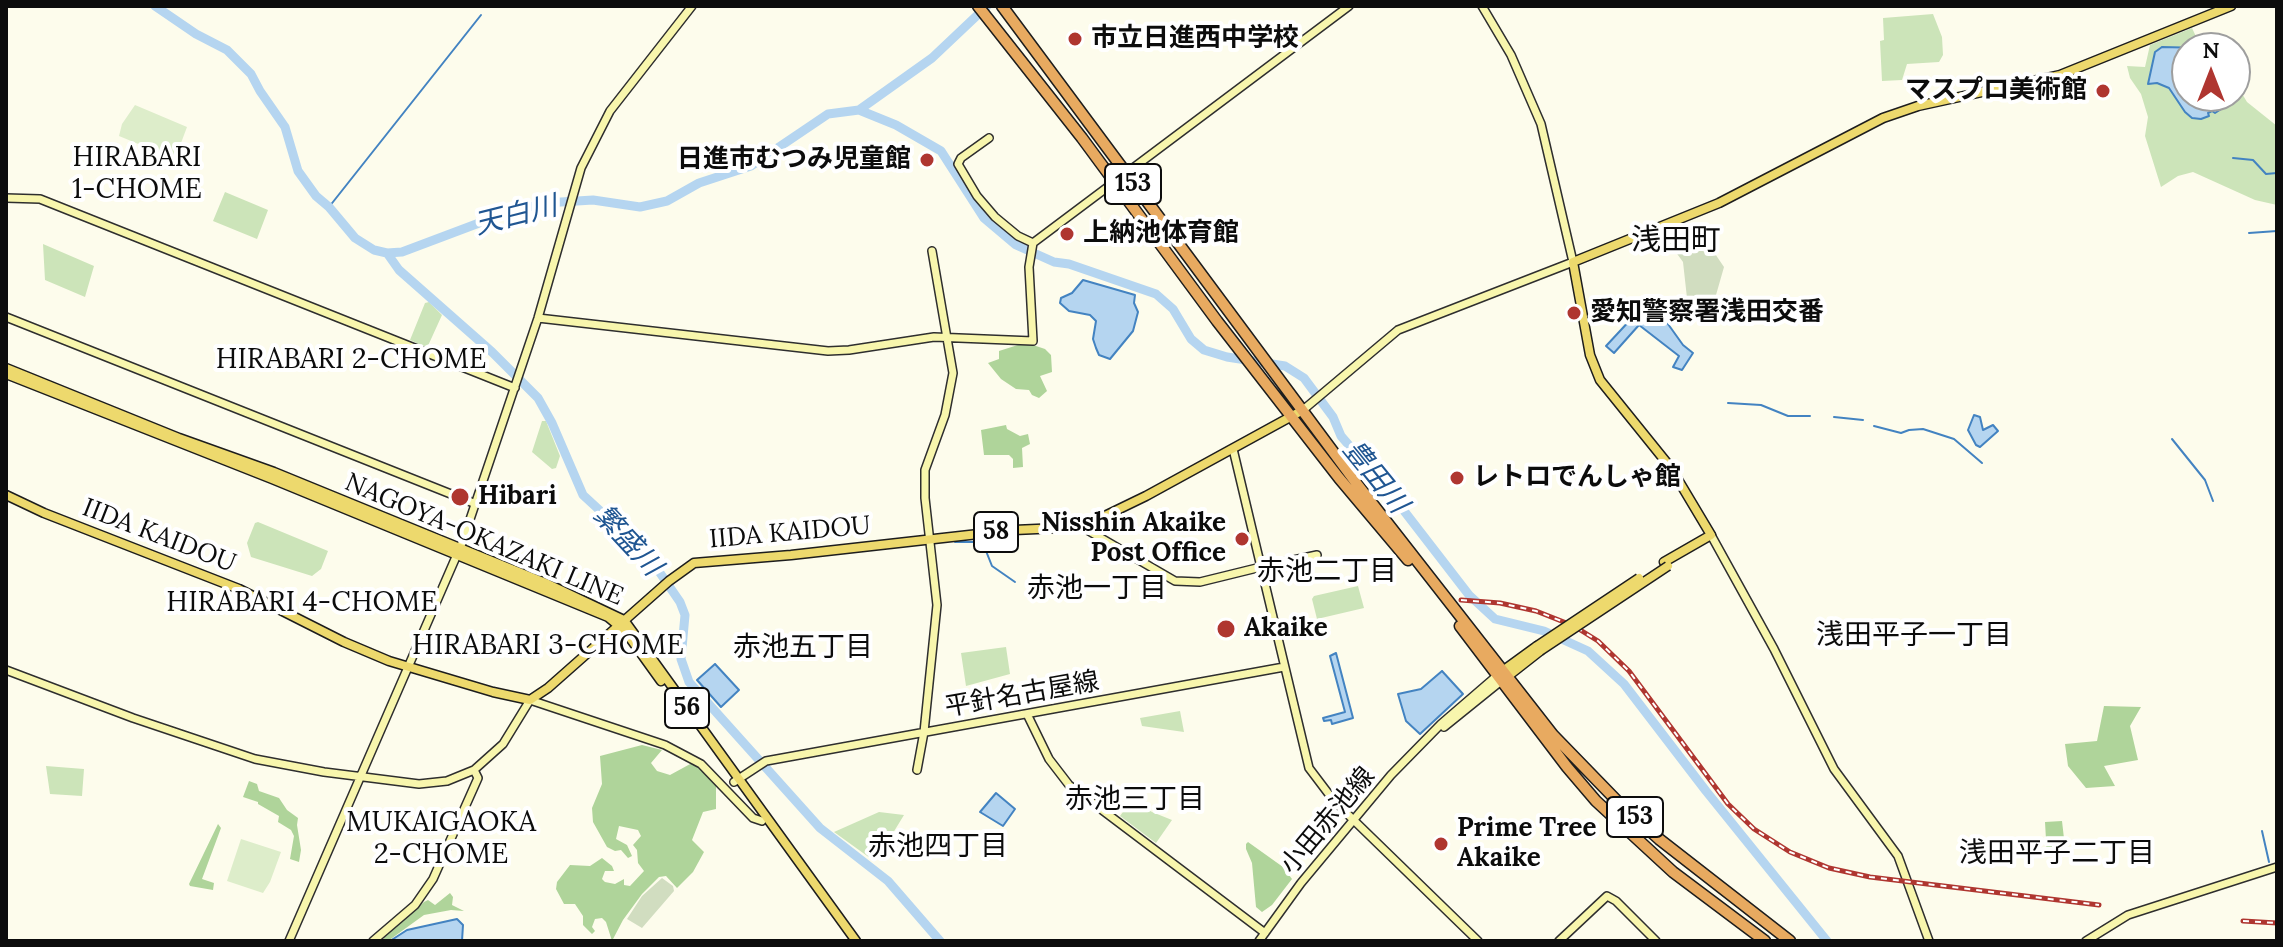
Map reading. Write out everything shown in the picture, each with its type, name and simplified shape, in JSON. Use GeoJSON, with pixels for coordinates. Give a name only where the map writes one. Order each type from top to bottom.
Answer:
{"type":"FeatureCollection","features":[{"type":"Feature","properties":{"kind":"highway","name":"153"},"geometry":{"type":"LineString","coordinates":[[978,6],[1339,478],[1553,735],[1620,804],[1696,870],[1790,941]]}},
{"type":"Feature","properties":{"kind":"highway","name":"153"},"geometry":{"type":"LineString","coordinates":[[1002,6],[1502,675],[1567,767],[1619,825],[1673,872],[1765,941]]}},
{"type":"Feature","properties":{"kind":"main road"},"geometry":{"type":"LineString","coordinates":[[1502,675],[1711,535],[1671,468],[1600,380],[1590,355],[1573,262],[1719,203],[1883,118],[1918,106],[2060,75],[2231,6]]}},
{"type":"Feature","properties":{"kind":"main road","name":"NAGOYA-OKAZAKI LINE"},"geometry":{"type":"LineString","coordinates":[[6,368],[179,438],[274,472],[622,622],[856,941]]}},
{"type":"Feature","properties":{"kind":"main road","name":"NAGOYA-OKAZAKI LINE"},"geometry":{"type":"LineString","coordinates":[[6,374],[458,553]]}},
{"type":"Feature","properties":{"kind":"main road","name":"IIDA KAIDOU"},"geometry":{"type":"LineString","coordinates":[[6,495],[44,513],[239,589],[344,642],[409,668],[530,700],[688,565],[930,538],[1082,527],[1304,409]]}},
{"type":"Feature","properties":{"kind":"main road","name":"NAGOYA-OKAZAKI LINE"},"geometry":{"type":"LineString","coordinates":[[736,780],[849,941]]}},
{"type":"Feature","properties":{"kind":"street"},"geometry":{"type":"LineString","coordinates":[[289,941],[458,553],[538,318],[581,168],[610,111],[692,6]]}},
{"type":"Feature","properties":{"kind":"street"},"geometry":{"type":"LineString","coordinates":[[1031,249],[1124,173],[1349,6]]}},
{"type":"Feature","properties":{"kind":"street"},"geometry":{"type":"LineString","coordinates":[[1304,409],[1398,330],[1573,262],[1541,124],[1511,55],[1482,6]]}},
{"type":"Feature","properties":{"kind":"street"},"geometry":{"type":"LineString","coordinates":[[538,318],[828,351],[948,337],[1033,341],[1031,249],[995,217],[977,196],[958,164],[961,158],[989,138]]}},
{"type":"Feature","properties":{"kind":"street"},"geometry":{"type":"LineString","coordinates":[[6,198],[40,199],[517,381]]}},
{"type":"Feature","properties":{"kind":"street"},"geometry":{"type":"LineString","coordinates":[[917,770],[937,605],[924,487],[925,470],[950,397],[953,373],[932,251]]}},
{"type":"Feature","properties":{"kind":"street"},"geometry":{"type":"LineString","coordinates":[[6,317],[476,504]]}},
{"type":"Feature","properties":{"kind":"street"},"geometry":{"type":"LineString","coordinates":[[1233,449],[1309,768],[1319,784],[1353,819],[1478,941]]}},
{"type":"Feature","properties":{"kind":"street"},"geometry":{"type":"LineString","coordinates":[[1082,527],[1161,575],[1183,583],[1200,582],[1317,555]]}},
{"type":"Feature","properties":{"kind":"street"},"geometry":{"type":"LineString","coordinates":[[1711,535],[1774,649],[1834,769],[1898,856],[1929,941]]}},
{"type":"Feature","properties":{"kind":"street","name":"平針名古屋線"},"geometry":{"type":"LineString","coordinates":[[736,780],[762,764],[1284,667]]}},
{"type":"Feature","properties":{"kind":"street"},"geometry":{"type":"LineString","coordinates":[[6,670],[241,755],[293,766],[419,784],[447,781],[474,770],[503,744],[530,700],[665,745],[701,764],[753,818],[762,821]]}},
{"type":"Feature","properties":{"kind":"street","name":"小田赤池線"},"geometry":{"type":"LineString","coordinates":[[1259,941],[1391,775],[1435,732],[1502,675]]}},
{"type":"Feature","properties":{"kind":"street"},"geometry":{"type":"LineString","coordinates":[[1027,714],[1049,759],[1069,785],[1265,933]]}},
{"type":"Feature","properties":{"kind":"street"},"geometry":{"type":"LineString","coordinates":[[373,941],[415,905],[433,879],[478,778],[474,770]]}},
{"type":"Feature","properties":{"kind":"street"},"geometry":{"type":"LineString","coordinates":[[2086,941],[2128,915],[2277,867]]}},
{"type":"Feature","properties":{"kind":"street"},"geometry":{"type":"LineString","coordinates":[[1559,941],[1607,896],[1616,901],[1656,941]]}},
{"type":"Feature","properties":{"kind":"green space"},"geometry":{"type":"Polygon","coordinates":[[[1933,14],[1942,37],[1943,55],[1939,62],[1907,64],[1902,80],[1882,81],[1880,41],[1884,40],[1883,18],[1933,14]]]}},
{"type":"Feature","properties":{"kind":"green space"},"geometry":{"type":"Polygon","coordinates":[[[2171,36],[2171,112],[2251,112],[2251,105],[2277,126],[2277,205],[2255,200],[2193,172],[2178,176],[2161,187],[2145,136],[2148,117],[2127,66],[2145,67],[2150,45],[2171,36]]]}},
{"type":"Feature","properties":{"kind":"green space"},"geometry":{"type":"Polygon","coordinates":[[[135,105],[187,127],[175,159],[119,136],[122,124],[135,105]]]}},
{"type":"Feature","properties":{"kind":"green space"},"geometry":{"type":"Polygon","coordinates":[[[225,192],[268,210],[257,239],[213,221],[225,192]]]}},
{"type":"Feature","properties":{"kind":"green space"},"geometry":{"type":"Polygon","coordinates":[[[1705,239],[1724,267],[1714,302],[1687,298],[1683,262],[1667,240],[1705,239]]]}},
{"type":"Feature","properties":{"kind":"green space"},"geometry":{"type":"Polygon","coordinates":[[[43,244],[94,266],[85,297],[45,280],[43,244]]]}},
{"type":"Feature","properties":{"kind":"green space"},"geometry":{"type":"Polygon","coordinates":[[[429,302],[442,315],[427,348],[410,340],[425,303],[429,302]]]}},
{"type":"Feature","properties":{"kind":"green space"},"geometry":{"type":"Polygon","coordinates":[[[1021,344],[1045,349],[1051,355],[1052,372],[1040,376],[1047,391],[1039,398],[1029,390],[1016,389],[1001,379],[988,363],[999,359],[999,351],[1021,344]]]}},
{"type":"Feature","properties":{"kind":"green space"},"geometry":{"type":"Polygon","coordinates":[[[542,421],[546,421],[560,456],[556,468],[552,469],[532,452],[542,421]]]}},
{"type":"Feature","properties":{"kind":"green space"},"geometry":{"type":"Polygon","coordinates":[[[1006,425],[1007,429],[1020,436],[1028,434],[1030,444],[1022,448],[1023,467],[1013,468],[1013,459],[1009,455],[984,455],[981,430],[1006,425]]]}},
{"type":"Feature","properties":{"kind":"green space"},"geometry":{"type":"Polygon","coordinates":[[[258,522],[328,551],[321,569],[312,576],[251,557],[247,543],[258,522]]]}},
{"type":"Feature","properties":{"kind":"green space"},"geometry":{"type":"Polygon","coordinates":[[[1358,586],[1364,608],[1317,619],[1314,596],[1358,586]]]}},
{"type":"Feature","properties":{"kind":"green space"},"geometry":{"type":"Polygon","coordinates":[[[1006,647],[1010,674],[966,686],[961,653],[1006,647]]]}},
{"type":"Feature","properties":{"kind":"green space"},"geometry":{"type":"Polygon","coordinates":[[[2104,706],[2141,707],[2130,726],[2138,760],[2104,766],[2115,786],[2086,788],[2068,766],[2065,744],[2097,741],[2104,706]]]}},
{"type":"Feature","properties":{"kind":"green space"},"geometry":{"type":"Polygon","coordinates":[[[1180,711],[1184,732],[1142,726],[1140,718],[1180,711]]]}},
{"type":"Feature","properties":{"kind":"green space"},"geometry":{"type":"Polygon","coordinates":[[[642,745],[662,750],[651,763],[657,771],[670,775],[692,763],[716,783],[716,809],[703,812],[692,840],[704,852],[693,872],[677,888],[666,876],[659,877],[642,894],[612,941],[602,918],[595,919],[592,934],[583,925],[583,916],[575,904],[564,904],[556,889],[557,882],[570,865],[590,866],[602,858],[614,871],[605,871],[602,879],[605,882],[615,884],[624,879],[624,885],[630,886],[644,871],[638,863],[637,850],[633,845],[641,836],[638,830],[619,826],[616,839],[627,845],[632,856],[628,858],[621,850],[607,847],[593,822],[592,808],[602,784],[600,756],[642,745]]]}},
{"type":"Feature","properties":{"kind":"green space"},"geometry":{"type":"Polygon","coordinates":[[[46,766],[84,769],[82,796],[50,794],[46,766]]]}},
{"type":"Feature","properties":{"kind":"green space"},"geometry":{"type":"Polygon","coordinates":[[[249,781],[257,784],[259,791],[279,798],[287,810],[298,818],[299,862],[290,859],[294,836],[291,830],[278,822],[279,816],[258,802],[243,797],[249,781]]]}},
{"type":"Feature","properties":{"kind":"green space"},"geometry":{"type":"Polygon","coordinates":[[[1133,798],[1152,812],[1172,820],[1156,843],[1120,816],[1133,798]]]}},
{"type":"Feature","properties":{"kind":"green space"},"geometry":{"type":"Polygon","coordinates":[[[879,812],[904,815],[893,833],[870,858],[834,832],[879,812]]]}},
{"type":"Feature","properties":{"kind":"green space"},"geometry":{"type":"Polygon","coordinates":[[[2062,821],[2066,856],[2047,857],[2045,822],[2062,821]]]}},
{"type":"Feature","properties":{"kind":"green space"},"geometry":{"type":"Polygon","coordinates":[[[218,824],[221,828],[202,879],[214,883],[213,890],[190,886],[189,884],[218,824]]]}},
{"type":"Feature","properties":{"kind":"green space"},"geometry":{"type":"Polygon","coordinates":[[[241,839],[281,852],[263,893],[227,881],[241,839]]]}},
{"type":"Feature","properties":{"kind":"green space"},"geometry":{"type":"Polygon","coordinates":[[[1248,842],[1283,867],[1292,879],[1272,905],[1262,912],[1256,907],[1252,863],[1246,849],[1248,842]]]}},
{"type":"Feature","properties":{"kind":"green space"},"geometry":{"type":"Polygon","coordinates":[[[662,878],[673,886],[674,891],[642,928],[627,919],[642,896],[662,878]]]}},
{"type":"Feature","properties":{"kind":"green space"},"geometry":{"type":"Polygon","coordinates":[[[450,893],[452,905],[464,911],[424,915],[388,941],[383,941],[385,935],[424,902],[428,900],[435,905],[450,893]]]}},
{"type":"Feature","properties":{"kind":"water"},"geometry":{"type":"Polygon","coordinates":[[[2162,47],[2171,47],[2171,91],[2157,83],[2148,84],[2155,52],[2162,47]]]}},
{"type":"Feature","properties":{"kind":"water"},"geometry":{"type":"Polygon","coordinates":[[[2185,112],[2210,112],[2209,116],[2201,119],[2192,118],[2185,112]]]}},
{"type":"Feature","properties":{"kind":"water"},"geometry":{"type":"Polygon","coordinates":[[[1083,280],[1135,295],[1138,312],[1133,331],[1110,359],[1099,355],[1096,348],[1093,339],[1096,321],[1090,315],[1069,311],[1060,303],[1061,298],[1072,293],[1083,280]]]}},
{"type":"Feature","properties":{"kind":"water"},"geometry":{"type":"Polygon","coordinates":[[[1646,303],[1658,310],[1683,345],[1693,353],[1682,370],[1673,367],[1679,356],[1639,325],[1614,353],[1606,346],[1646,303]]]}},
{"type":"Feature","properties":{"kind":"water"},"geometry":{"type":"Polygon","coordinates":[[[1974,415],[1980,417],[1983,430],[1993,425],[1998,431],[1980,447],[1968,430],[1974,415]]]}},
{"type":"Feature","properties":{"kind":"water"},"geometry":{"type":"Polygon","coordinates":[[[1336,653],[1353,718],[1332,724],[1331,720],[1324,721],[1323,718],[1345,712],[1330,656],[1336,653]]]}},
{"type":"Feature","properties":{"kind":"water"},"geometry":{"type":"Polygon","coordinates":[[[715,664],[739,690],[721,707],[697,680],[715,664]]]}},
{"type":"Feature","properties":{"kind":"water"},"geometry":{"type":"Polygon","coordinates":[[[1442,671],[1463,694],[1420,734],[1406,721],[1398,694],[1421,689],[1442,671]]]}},
{"type":"Feature","properties":{"kind":"water"},"geometry":{"type":"Polygon","coordinates":[[[996,793],[1015,809],[1003,826],[980,812],[996,793]]]}},
{"type":"Feature","properties":{"kind":"water"},"geometry":{"type":"Polygon","coordinates":[[[457,919],[463,925],[462,941],[390,941],[407,930],[457,919]]]}},
{"type":"Feature","properties":{"kind":"waterway","name":"天白川"},"geometry":{"type":"LineString","coordinates":[[155,6],[196,34],[227,50],[251,74],[285,127],[298,171],[316,196],[355,238],[374,250],[387,253],[402,252],[503,214],[545,203],[593,200],[640,207],[667,201],[699,183],[751,166],[828,114],[859,110],[932,58],[987,6]]}},
{"type":"Feature","properties":{"kind":"waterway"},"geometry":{"type":"LineString","coordinates":[[329,207],[481,15]]}},
{"type":"Feature","properties":{"kind":"waterway","name":"豊田川"},"geometry":{"type":"LineString","coordinates":[[859,110],[896,125],[941,151],[984,218],[1016,245],[1054,262],[1069,264],[1156,294],[1173,309],[1191,339],[1204,350],[1227,357],[1285,366],[1304,378],[1333,417],[1341,436],[1391,494],[1469,595],[1495,619],[1544,631],[1588,651],[1624,684],[1827,941]]}},
{"type":"Feature","properties":{"kind":"waterway"},"geometry":{"type":"LineString","coordinates":[[2233,158],[2253,160],[2266,174],[2277,173]]}},
{"type":"Feature","properties":{"kind":"waterway"},"geometry":{"type":"LineString","coordinates":[[2249,233],[2277,231]]}},
{"type":"Feature","properties":{"kind":"waterway","name":"繁盛川"},"geometry":{"type":"LineString","coordinates":[[387,253],[399,270],[492,352],[538,398],[583,495],[647,554],[680,602],[685,615],[681,659],[689,682],[820,828],[888,881],[940,941]]}},
{"type":"Feature","properties":{"kind":"waterway"},"geometry":{"type":"LineString","coordinates":[[1728,403],[1761,405],[1788,416],[1810,416]]}},
{"type":"Feature","properties":{"kind":"waterway"},"geometry":{"type":"LineString","coordinates":[[1834,417],[1863,420]]}},
{"type":"Feature","properties":{"kind":"waterway"},"geometry":{"type":"LineString","coordinates":[[1874,426],[1901,433],[1923,429],[1954,439],[1982,463]]}},
{"type":"Feature","properties":{"kind":"waterway"},"geometry":{"type":"LineString","coordinates":[[2172,439],[2205,480],[2213,501]]}},
{"type":"Feature","properties":{"kind":"waterway"},"geometry":{"type":"LineString","coordinates":[[954,539],[955,542],[977,542],[984,546],[992,566],[1015,582]]}},
{"type":"Feature","properties":{"kind":"waterway"},"geometry":{"type":"LineString","coordinates":[[2262,831],[2269,862]]}},
{"type":"Feature","properties":{"kind":"railway"},"geometry":{"type":"LineString","coordinates":[[1461,600],[1500,603],[1536,611],[1574,626],[1598,641],[1629,671],[1728,804],[1754,829],[1790,852],[1829,868],[1870,877],[2099,905]]}},
{"type":"Feature","properties":{"kind":"railway"},"geometry":{"type":"LineString","coordinates":[[2243,921],[2277,923]]}},
{"type":"Feature","properties":{"kind":"place","name":"市立日進西中学校"},"geometry":{"type":"Point","coordinates":[1075,39]}},
{"type":"Feature","properties":{"kind":"place","name":"マスプロ美術館"},"geometry":{"type":"Point","coordinates":[2103,91]}},
{"type":"Feature","properties":{"kind":"place","name":"日進市むつみ児童館"},"geometry":{"type":"Point","coordinates":[927,160]}},
{"type":"Feature","properties":{"kind":"place","name":"上納池体育館"},"geometry":{"type":"Point","coordinates":[1067,234]}},
{"type":"Feature","properties":{"kind":"place","name":"愛知警察署浅田交番"},"geometry":{"type":"Point","coordinates":[1574,313]}},
{"type":"Feature","properties":{"kind":"place","name":"レトロでんしゃ館"},"geometry":{"type":"Point","coordinates":[1457,478]}},
{"type":"Feature","properties":{"kind":"place","name":"Hibari"},"geometry":{"type":"Point","coordinates":[460,497]}},
{"type":"Feature","properties":{"kind":"place","name":"Nisshin Akaike Post Office"},"geometry":{"type":"Point","coordinates":[1242,539]}},
{"type":"Feature","properties":{"kind":"place","name":"Akaike"},"geometry":{"type":"Point","coordinates":[1226,629]}},
{"type":"Feature","properties":{"kind":"place","name":"Prime Tree Akaike"},"geometry":{"type":"Point","coordinates":[1441,844]}},
{"type":"Feature","properties":{"kind":"district","name":"HIRABARI 1-CHOME"},"geometry":{"type":"Point","coordinates":[137,174]}},
{"type":"Feature","properties":{"kind":"district","name":"浅田町"},"geometry":{"type":"Point","coordinates":[1676,241]}},
{"type":"Feature","properties":{"kind":"district","name":"HIRABARI 2-CHOME"},"geometry":{"type":"Point","coordinates":[351,360]}},
{"type":"Feature","properties":{"kind":"district","name":"赤池二丁目"},"geometry":{"type":"Point","coordinates":[1327,572]}},
{"type":"Feature","properties":{"kind":"district","name":"赤池一丁目"},"geometry":{"type":"Point","coordinates":[1097,589]}},
{"type":"Feature","properties":{"kind":"district","name":"HIRABARI 4-CHOME"},"geometry":{"type":"Point","coordinates":[302,603]}},
{"type":"Feature","properties":{"kind":"district","name":"浅田平子一丁目"},"geometry":{"type":"Point","coordinates":[1914,636]}},
{"type":"Feature","properties":{"kind":"district","name":"HIRABARI 3-CHOME"},"geometry":{"type":"Point","coordinates":[548,646]}},
{"type":"Feature","properties":{"kind":"district","name":"赤池五丁目"},"geometry":{"type":"Point","coordinates":[803,648]}},
{"type":"Feature","properties":{"kind":"district","name":"赤池三丁目"},"geometry":{"type":"Point","coordinates":[1135,800]}},
{"type":"Feature","properties":{"kind":"district","name":"MUKAIGAOKA 2-CHOME"},"geometry":{"type":"Point","coordinates":[441,839]}},
{"type":"Feature","properties":{"kind":"district","name":"赤池四丁目"},"geometry":{"type":"Point","coordinates":[938,847]}},
{"type":"Feature","properties":{"kind":"district","name":"浅田平子二丁目"},"geometry":{"type":"Point","coordinates":[2057,854]}}]}
